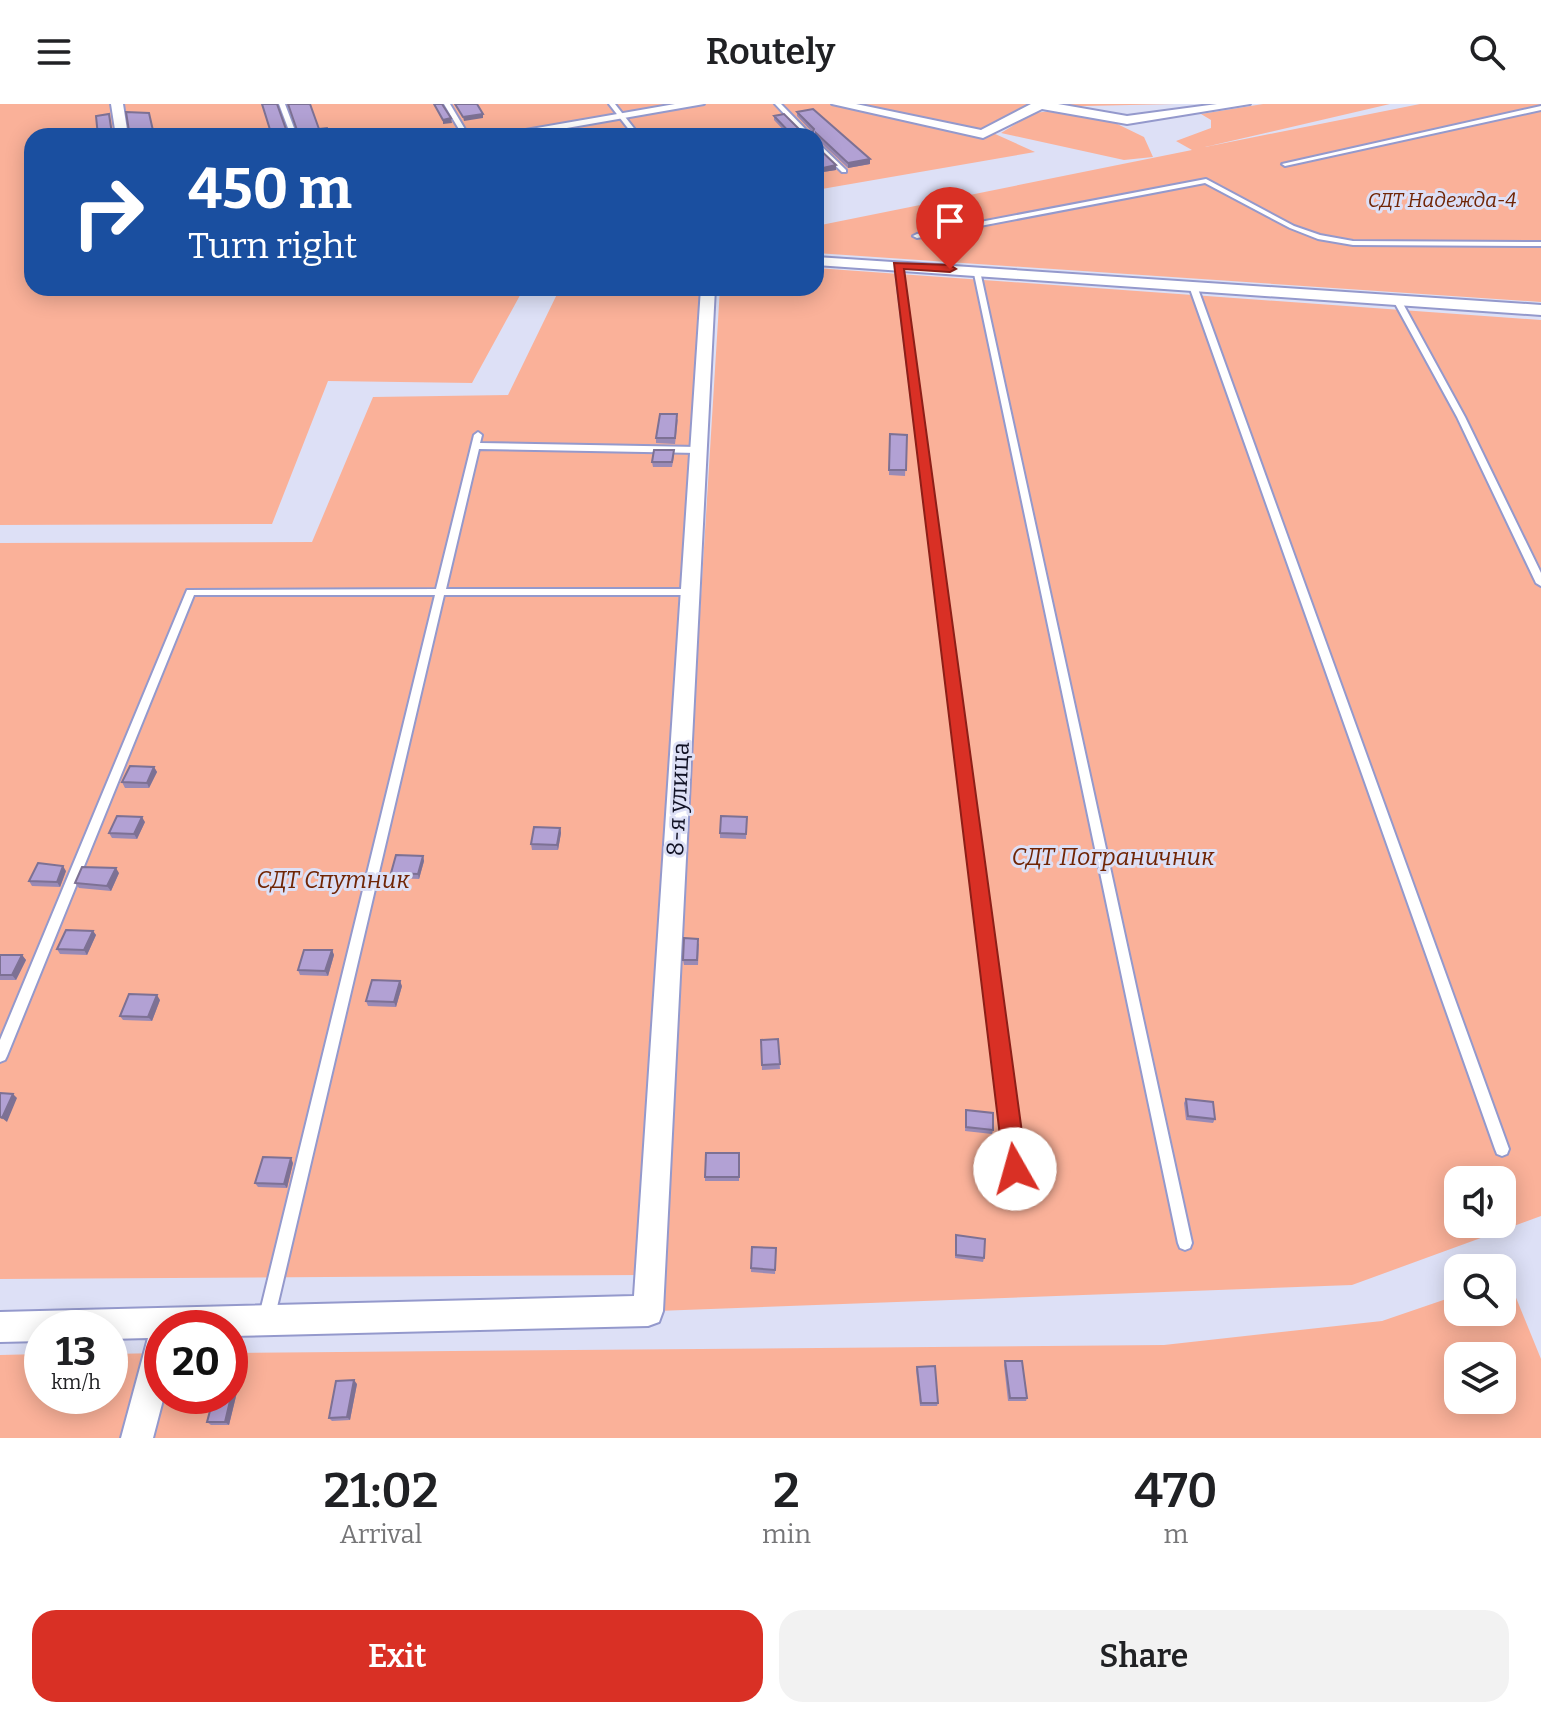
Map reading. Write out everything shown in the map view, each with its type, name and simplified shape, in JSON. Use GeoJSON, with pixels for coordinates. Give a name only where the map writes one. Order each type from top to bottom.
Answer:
{"type":"FeatureCollection","features":[{"type":"Feature","properties":{"kind":"street"},"geometry":{"type":"LineString","coordinates":[[117,104],[121,128]]}},
{"type":"Feature","properties":{"kind":"street"},"geometry":{"type":"LineString","coordinates":[[547,128],[698,104]]}},
{"type":"Feature","properties":{"kind":"street"},"geometry":{"type":"LineString","coordinates":[[838,104],[983,134],[1039,104],[1127,120],[1244,104]]}},
{"type":"Feature","properties":{"kind":"street"},"geometry":{"type":"LineString","coordinates":[[824,261],[1541,310]]}},
{"type":"Feature","properties":{"kind":"street","name":"8-я улица"},"geometry":{"type":"LineString","coordinates":[[266,1320],[648,1311],[708,296]]}},
{"type":"Feature","properties":{"kind":"street"},"geometry":{"type":"LineString","coordinates":[[248,1322],[266,1320]]}},
{"type":"Feature","properties":{"kind":"street"},"geometry":{"type":"LineString","coordinates":[[0,1327],[144,1330]]}},
{"type":"Feature","properties":{"kind":"street"},"geometry":{"type":"LineString","coordinates":[[137,1438],[144,1411]]}},
{"type":"Feature","properties":{"kind":"lane"},"geometry":{"type":"LineString","coordinates":[[282,104],[291,128]]}},
{"type":"Feature","properties":{"kind":"lane"},"geometry":{"type":"LineString","coordinates":[[447,104],[461,128]]}},
{"type":"Feature","properties":{"kind":"lane"},"geometry":{"type":"LineString","coordinates":[[612,104],[631,128]]}},
{"type":"Feature","properties":{"kind":"lane"},"geometry":{"type":"LineString","coordinates":[[778,104],[801,128]]}},
{"type":"Feature","properties":{"kind":"lane"},"geometry":{"type":"LineString","coordinates":[[1285,164],[1541,108]]}},
{"type":"Feature","properties":{"kind":"lane"},"geometry":{"type":"LineString","coordinates":[[824,151],[844,171]]}},
{"type":"Feature","properties":{"kind":"lane"},"geometry":{"type":"LineString","coordinates":[[917,236],[1206,181],[1292,227],[1318,237],[1353,243],[1541,244]]}},
{"type":"Feature","properties":{"kind":"lane"},"geometry":{"type":"LineString","coordinates":[[898,265],[1015,1169]]}},
{"type":"Feature","properties":{"kind":"lane"},"geometry":{"type":"LineString","coordinates":[[976,271],[1185,1243]]}},
{"type":"Feature","properties":{"kind":"lane"},"geometry":{"type":"LineString","coordinates":[[1193,286],[1502,1149]]}},
{"type":"Feature","properties":{"kind":"lane"},"geometry":{"type":"LineString","coordinates":[[1397,300],[1461,417],[1541,583]]}},
{"type":"Feature","properties":{"kind":"lane"},"geometry":{"type":"LineString","coordinates":[[266,1320],[477,441],[698,450]]}},
{"type":"Feature","properties":{"kind":"lane"},"geometry":{"type":"LineString","coordinates":[[0,1056],[190,592],[690,592]]}},
{"type":"Feature","properties":{"kind":"green space"},"geometry":{"type":"Polygon","coordinates":[[[0,104],[1175,104],[1040,107],[993,133],[1035,152],[824,189],[824,128],[24,128],[24,296],[520,296],[472,383],[328,381],[272,524],[0,525],[0,104]]]}},
{"type":"Feature","properties":{"kind":"green space","name":"СДТ Надежда-4"},"geometry":{"type":"Polygon","coordinates":[[[1263,104],[1390,104],[1205,147],[1420,104],[1541,104],[1541,302],[824,254],[824,224],[1192,150],[1176,141],[1211,128],[1211,120],[1201,114],[1263,104]]]}},
{"type":"Feature","properties":{"kind":"green space"},"geometry":{"type":"Polygon","coordinates":[[[1063,110],[1107,119],[1144,137],[1153,157],[1124,160],[1001,133],[1033,113],[1063,110]]]}},
{"type":"Feature","properties":{"kind":"green space","name":"СДТ Пограничник"},"geometry":{"type":"Polygon","coordinates":[[[824,269],[1541,320],[1541,1216],[1516,1225],[1516,1166],[1444,1166],[1444,1238],[1481,1238],[1352,1285],[657,1311],[720,296],[824,296],[824,269]]]}},
{"type":"Feature","properties":{"kind":"green space","name":"СДТ Спутник"},"geometry":{"type":"Polygon","coordinates":[[[556,296],[704,296],[643,1275],[0,1279],[0,543],[312,542],[373,397],[508,395],[556,296]]]}},
{"type":"Feature","properties":{"kind":"green space"},"geometry":{"type":"Polygon","coordinates":[[[1516,1298],[1541,1359],[1541,1438],[0,1438],[0,1355],[24,1354],[24,1414],[128,1414],[128,1354],[144,1353],[144,1414],[248,1414],[248,1353],[1164,1345],[1382,1321],[1444,1300],[1444,1326],[1516,1326],[1516,1298]]]}},
{"type":"Feature","properties":{"kind":"building"},"geometry":{"type":"Polygon","coordinates":[[[262,104],[277,104],[286,128],[270,128],[262,104]]]}},
{"type":"Feature","properties":{"kind":"building"},"geometry":{"type":"Polygon","coordinates":[[[288,104],[310,104],[319,128],[296,128],[288,104]]]}},
{"type":"Feature","properties":{"kind":"building"},"geometry":{"type":"Polygon","coordinates":[[[434,104],[442,104],[451,118],[443,120],[434,104]]]}},
{"type":"Feature","properties":{"kind":"building"},"geometry":{"type":"Polygon","coordinates":[[[455,104],[477,104],[483,114],[463,117],[455,104]]]}},
{"type":"Feature","properties":{"kind":"building"},"geometry":{"type":"Polygon","coordinates":[[[813,109],[870,159],[848,163],[824,140],[824,128],[813,128],[797,112],[813,109]]]}},
{"type":"Feature","properties":{"kind":"building"},"geometry":{"type":"Polygon","coordinates":[[[126,112],[149,113],[152,128],[129,128],[126,112]]]}},
{"type":"Feature","properties":{"kind":"building"},"geometry":{"type":"Polygon","coordinates":[[[109,114],[111,128],[97,128],[96,116],[109,114]]]}},
{"type":"Feature","properties":{"kind":"building"},"geometry":{"type":"Polygon","coordinates":[[[784,114],[798,128],[785,128],[774,116],[784,114]]]}},
{"type":"Feature","properties":{"kind":"building"},"geometry":{"type":"Polygon","coordinates":[[[824,154],[836,165],[824,168],[824,154]]]}},
{"type":"Feature","properties":{"kind":"building"},"geometry":{"type":"Polygon","coordinates":[[[660,414],[677,414],[675,438],[656,438],[660,414]]]}},
{"type":"Feature","properties":{"kind":"building"},"geometry":{"type":"Polygon","coordinates":[[[890,434],[907,435],[906,470],[889,470],[890,434]]]}},
{"type":"Feature","properties":{"kind":"building"},"geometry":{"type":"Polygon","coordinates":[[[654,450],[674,450],[672,462],[652,462],[654,450]]]}},
{"type":"Feature","properties":{"kind":"building"},"geometry":{"type":"Polygon","coordinates":[[[130,766],[154,767],[147,783],[122,782],[130,766]]]}},
{"type":"Feature","properties":{"kind":"building"},"geometry":{"type":"Polygon","coordinates":[[[117,816],[142,817],[134,834],[109,833],[117,816]]]}},
{"type":"Feature","properties":{"kind":"building"},"geometry":{"type":"Polygon","coordinates":[[[721,816],[747,817],[746,834],[720,833],[721,816]]]}},
{"type":"Feature","properties":{"kind":"building"},"geometry":{"type":"Polygon","coordinates":[[[534,827],[560,828],[557,845],[531,844],[534,827]]]}},
{"type":"Feature","properties":{"kind":"building"},"geometry":{"type":"Polygon","coordinates":[[[396,855],[423,856],[418,874],[391,873],[396,855]]]}},
{"type":"Feature","properties":{"kind":"building"},"geometry":{"type":"Polygon","coordinates":[[[38,863],[63,866],[57,882],[29,881],[38,863]]]}},
{"type":"Feature","properties":{"kind":"building"},"geometry":{"type":"Polygon","coordinates":[[[82,867],[116,868],[107,886],[75,883],[82,867]]]}},
{"type":"Feature","properties":{"kind":"building"},"geometry":{"type":"Polygon","coordinates":[[[66,930],[93,931],[84,950],[57,949],[66,930]]]}},
{"type":"Feature","properties":{"kind":"building"},"geometry":{"type":"Polygon","coordinates":[[[684,938],[698,939],[697,960],[683,960],[684,938]]]}},
{"type":"Feature","properties":{"kind":"building"},"geometry":{"type":"Polygon","coordinates":[[[304,950],[332,950],[325,971],[298,970],[304,950]]]}},
{"type":"Feature","properties":{"kind":"building"},"geometry":{"type":"Polygon","coordinates":[[[0,955],[22,955],[12,975],[0,975],[0,955]]]}},
{"type":"Feature","properties":{"kind":"building"},"geometry":{"type":"Polygon","coordinates":[[[372,980],[400,981],[394,1002],[366,1001],[372,980]]]}},
{"type":"Feature","properties":{"kind":"building"},"geometry":{"type":"Polygon","coordinates":[[[129,994],[157,995],[148,1017],[120,1016],[129,994]]]}},
{"type":"Feature","properties":{"kind":"building"},"geometry":{"type":"Polygon","coordinates":[[[778,1039],[780,1064],[762,1065],[761,1040],[778,1039]]]}},
{"type":"Feature","properties":{"kind":"building"},"geometry":{"type":"Polygon","coordinates":[[[0,1093],[13,1094],[2,1118],[0,1117],[0,1093]]]}},
{"type":"Feature","properties":{"kind":"building"},"geometry":{"type":"Polygon","coordinates":[[[1186,1099],[1213,1102],[1215,1119],[1188,1116],[1186,1099]]]}},
{"type":"Feature","properties":{"kind":"building"},"geometry":{"type":"Polygon","coordinates":[[[966,1110],[993,1113],[993,1130],[966,1127],[966,1110]]]}},
{"type":"Feature","properties":{"kind":"building"},"geometry":{"type":"Polygon","coordinates":[[[706,1153],[739,1153],[739,1177],[705,1177],[706,1153]]]}},
{"type":"Feature","properties":{"kind":"building"},"geometry":{"type":"Polygon","coordinates":[[[263,1157],[291,1158],[284,1184],[255,1183],[263,1157]]]}},
{"type":"Feature","properties":{"kind":"building"},"geometry":{"type":"Polygon","coordinates":[[[956,1235],[985,1239],[984,1258],[956,1255],[956,1235]]]}},
{"type":"Feature","properties":{"kind":"building"},"geometry":{"type":"Polygon","coordinates":[[[752,1247],[776,1248],[775,1270],[751,1268],[752,1247]]]}},
{"type":"Feature","properties":{"kind":"building"},"geometry":{"type":"Polygon","coordinates":[[[1005,1361],[1022,1361],[1027,1398],[1010,1398],[1005,1361]]]}},
{"type":"Feature","properties":{"kind":"building"},"geometry":{"type":"Polygon","coordinates":[[[935,1366],[938,1403],[921,1403],[917,1367],[935,1366]]]}},
{"type":"Feature","properties":{"kind":"building"},"geometry":{"type":"Polygon","coordinates":[[[354,1380],[347,1417],[329,1418],[336,1381],[354,1380]]]}},
{"type":"Feature","properties":{"kind":"building"},"geometry":{"type":"Polygon","coordinates":[[[209,1414],[227,1414],[225,1422],[207,1422],[209,1414]]]}},
{"type":"Feature","properties":{"kind":"route"},"geometry":{"type":"LineString","coordinates":[[950,269],[898,265],[1015,1169]]}}]}
